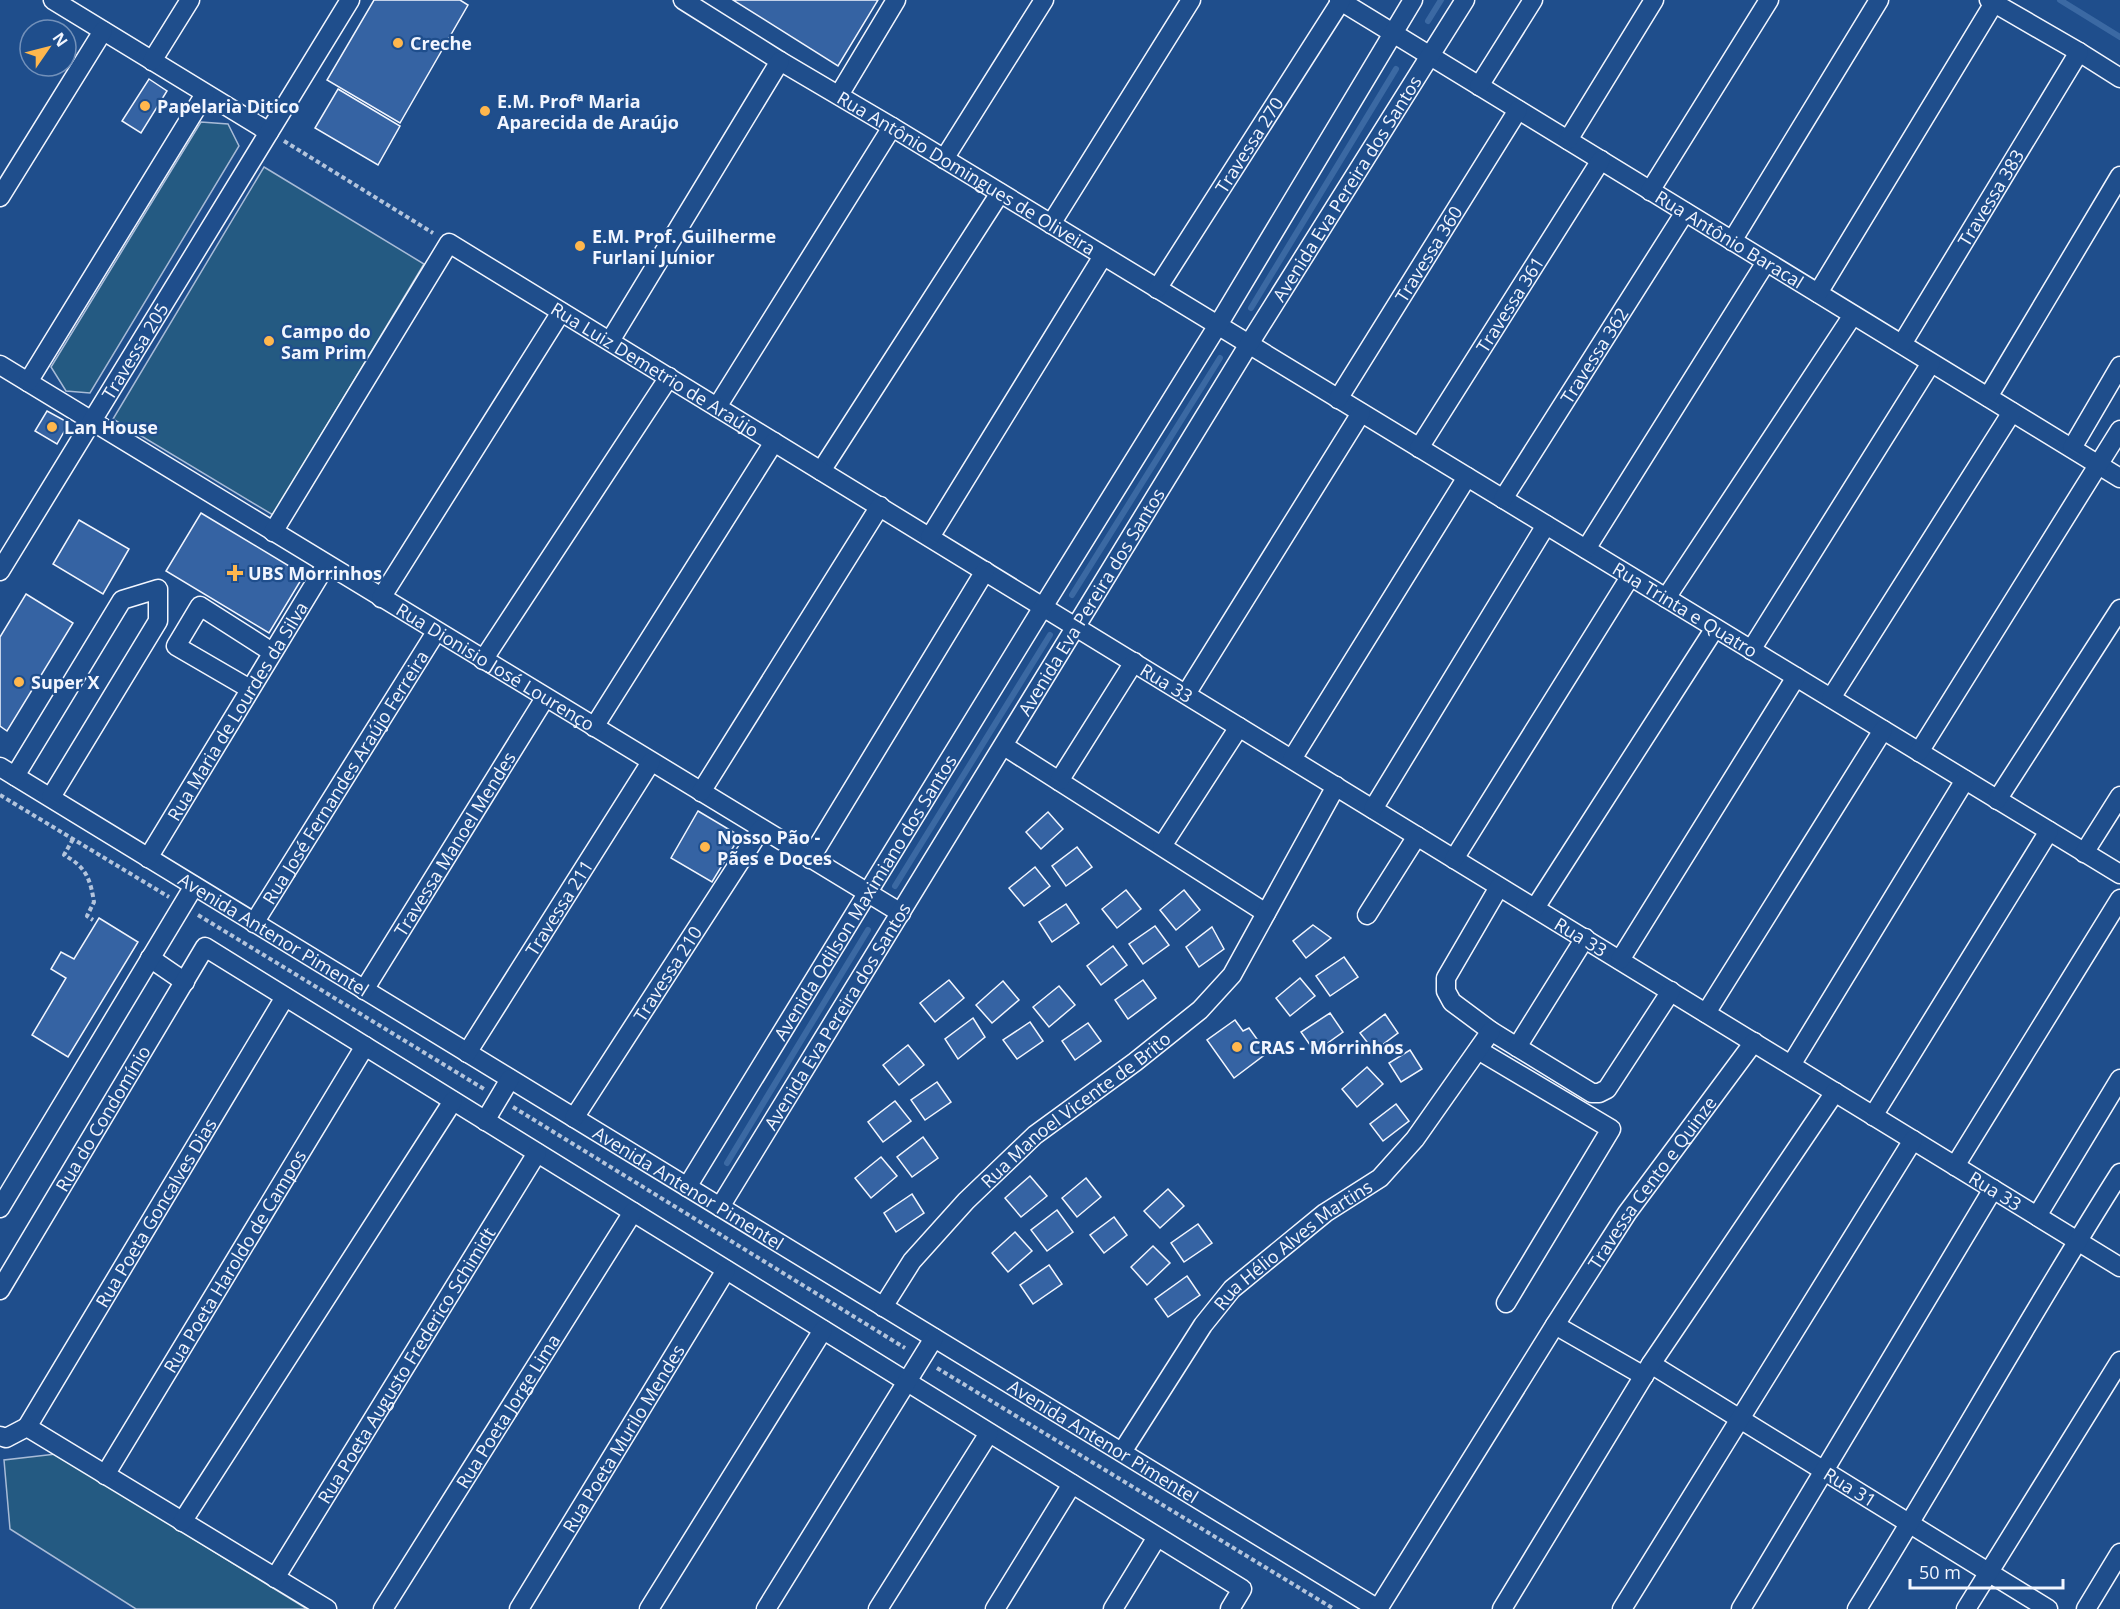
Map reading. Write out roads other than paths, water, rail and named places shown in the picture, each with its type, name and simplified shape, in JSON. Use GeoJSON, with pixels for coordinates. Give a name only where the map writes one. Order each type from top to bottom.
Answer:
{"type":"FeatureCollection","features":[{"type":"Feature","properties":{"kind":"street"},"geometry":{"type":"LineString","coordinates":[[53,0],[269,132]]}},
{"type":"Feature","properties":{"kind":"street"},"geometry":{"type":"LineString","coordinates":[[152,61],[190,0]]}},
{"type":"Feature","properties":{"kind":"street","name":"Travessa 205"},"geometry":{"type":"LineString","coordinates":[[0,571],[350,0]]}},
{"type":"Feature","properties":{"kind":"street"},"geometry":{"type":"LineString","coordinates":[[838,95],[896,0]]}},
{"type":"Feature","properties":{"kind":"street"},"geometry":{"type":"LineString","coordinates":[[944,159],[1044,0]]}},
{"type":"Feature","properties":{"kind":"street"},"geometry":{"type":"LineString","coordinates":[[1051,224],[1191,0]]}},
{"type":"Feature","properties":{"kind":"street","name":"Avenida Eva Pereira dos Santos"},"geometry":{"type":"LineString","coordinates":[[1043,607],[1218,326],[1413,0]]}},
{"type":"Feature","properties":{"kind":"street","name":"Avenida Eva Pereira dos Santos"},"geometry":{"type":"LineString","coordinates":[[720,1207],[1249,344],[1465,0]]}},
{"type":"Feature","properties":{"kind":"street"},"geometry":{"type":"LineString","coordinates":[[1479,86],[1533,0]]}},
{"type":"Feature","properties":{"kind":"street"},"geometry":{"type":"LineString","coordinates":[[1568,140],[1654,0]]}},
{"type":"Feature","properties":{"kind":"street"},"geometry":{"type":"LineString","coordinates":[[1650,191],[1770,0]]}},
{"type":"Feature","properties":{"kind":"street"},"geometry":{"type":"LineString","coordinates":[[1732,241],[1879,0]]}},
{"type":"Feature","properties":{"kind":"street","name":"Rua Antônio Baracal"},"geometry":{"type":"LineString","coordinates":[[1340,1],[2120,478]]}},
{"type":"Feature","properties":{"kind":"street","name":"Travessa 270"},"geometry":{"type":"LineString","coordinates":[[1157,289],[1340,1]]}},
{"type":"Feature","properties":{"kind":"street"},"geometry":{"type":"LineString","coordinates":[[1818,293],[1992,2],[2120,78]]}},
{"type":"Feature","properties":{"kind":"street","name":"Rua Antônio Domingues de Oliveira"},"geometry":{"type":"LineString","coordinates":[[694,3],[780,61],[1249,344]]}},
{"type":"Feature","properties":{"kind":"street"},"geometry":{"type":"LineString","coordinates":[[0,196],[103,31]]}},
{"type":"Feature","properties":{"kind":"street","name":"Travessa 383"},"geometry":{"type":"LineString","coordinates":[[1902,344],[2079,52]]}},
{"type":"Feature","properties":{"kind":"street"},"geometry":{"type":"LineString","coordinates":[[610,341],[780,61]]}},
{"type":"Feature","properties":{"kind":"street"},"geometry":{"type":"LineString","coordinates":[[28,382],[205,94]]}},
{"type":"Feature","properties":{"kind":"street","name":"Travessa 360"},"geometry":{"type":"LineString","coordinates":[[1338,399],[1518,110]]}},
{"type":"Feature","properties":{"kind":"street"},"geometry":{"type":"LineString","coordinates":[[717,407],[892,127]]}},
{"type":"Feature","properties":{"kind":"street","name":"Travessa 361"},"geometry":{"type":"LineString","coordinates":[[1419,448],[1600,160]]}},
{"type":"Feature","properties":{"kind":"street"},"geometry":{"type":"LineString","coordinates":[[1988,397],[2120,176]]}},
{"type":"Feature","properties":{"kind":"street"},"geometry":{"type":"LineString","coordinates":[[821,471],[1000,193]]}},
{"type":"Feature","properties":{"kind":"street","name":"Travessa 362"},"geometry":{"type":"LineString","coordinates":[[1503,499],[1685,212]]}},
{"type":"Feature","properties":{"kind":"street","name":"Rua Luiz Demetrio de Araújo"},"geometry":{"type":"LineString","coordinates":[[273,532],[449,243],[1043,607]]}},
{"type":"Feature","properties":{"kind":"street"},"geometry":{"type":"LineString","coordinates":[[930,537],[1103,256]]}},
{"type":"Feature","properties":{"kind":"street"},"geometry":{"type":"LineString","coordinates":[[1586,549],[1766,261]]}},
{"type":"Feature","properties":{"kind":"street"},"geometry":{"type":"LineString","coordinates":[[381,598],[561,312]]}},
{"type":"Feature","properties":{"kind":"street"},"geometry":{"type":"LineString","coordinates":[[1666,598],[1853,315]]}},
{"type":"Feature","properties":{"kind":"street","name":"Rua Trinta e Quatro"},"geometry":{"type":"LineString","coordinates":[[1249,344],[2120,874]]}},
{"type":"Feature","properties":{"kind":"street"},"geometry":{"type":"LineString","coordinates":[[1751,650],[1931,363]]}},
{"type":"Feature","properties":{"kind":"street","name":"Rua Dionisio José Lourenço"},"geometry":{"type":"LineString","coordinates":[[0,366],[901,913]]}},
{"type":"Feature","properties":{"kind":"street"},"geometry":{"type":"LineString","coordinates":[[2072,448],[2120,366]]}},
{"type":"Feature","properties":{"kind":"street"},"geometry":{"type":"LineString","coordinates":[[483,660],[669,377]]}},
{"type":"Feature","properties":{"kind":"street"},"geometry":{"type":"LineString","coordinates":[[1831,698],[2012,412]]}},
{"type":"Feature","properties":{"kind":"street"},"geometry":{"type":"LineString","coordinates":[[1186,694],[1361,413]]}},
{"type":"Feature","properties":{"kind":"street"},"geometry":{"type":"LineString","coordinates":[[1919,752],[2120,430]]}},
{"type":"Feature","properties":{"kind":"street"},"geometry":{"type":"LineString","coordinates":[[594,727],[774,442]]}},
{"type":"Feature","properties":{"kind":"street"},"geometry":{"type":"LineString","coordinates":[[1292,759],[1467,477]]}},
{"type":"Feature","properties":{"kind":"street"},"geometry":{"type":"LineString","coordinates":[[701,792],[879,506]]}},
{"type":"Feature","properties":{"kind":"street"},"geometry":{"type":"LineString","coordinates":[[1373,809],[1546,525]]}},
{"type":"Feature","properties":{"kind":"street","name":"Rua Maria de Lourdes da Silva"},"geometry":{"type":"LineString","coordinates":[[148,858],[326,565]]}},
{"type":"Feature","properties":{"kind":"street"},"geometry":{"type":"LineString","coordinates":[[810,859],[985,571]]}},
{"type":"Feature","properties":{"kind":"street"},"geometry":{"type":"LineString","coordinates":[[1454,859],[1630,577]]}},
{"type":"Feature","properties":{"kind":"street"},"geometry":{"type":"LineString","coordinates":[[7,771],[122,600],[158,589],[158,621],[51,797]]}},
{"type":"Feature","properties":{"kind":"street"},"geometry":{"type":"LineString","coordinates":[[250,689],[176,646],[200,606],[272,652]]}},
{"type":"Feature","properties":{"kind":"street","name":"Rua 33"},"geometry":{"type":"LineString","coordinates":[[1043,607],[2120,1267]]}},
{"type":"Feature","properties":{"kind":"street","name":"Avenida Odilson Maximiano dos Santos"},"geometry":{"type":"LineString","coordinates":[[687,1187],[1043,607]]}},
{"type":"Feature","properties":{"kind":"street"},"geometry":{"type":"LineString","coordinates":[[1997,800],[2120,609]]}},
{"type":"Feature","properties":{"kind":"street"},"geometry":{"type":"LineString","coordinates":[[1535,908],[1715,628]]}},
{"type":"Feature","properties":{"kind":"street","name":"Rua José Fernandes Araújo Ferreira"},"geometry":{"type":"LineString","coordinates":[[254,923],[436,632]]}},
{"type":"Feature","properties":{"kind":"street"},"geometry":{"type":"LineString","coordinates":[[1059,781],[1134,662]]}},
{"type":"Feature","properties":{"kind":"street"},"geometry":{"type":"LineString","coordinates":[[1620,960],[1796,677]]}},
{"type":"Feature","properties":{"kind":"street","name":"Travessa Manoel Mendes"},"geometry":{"type":"LineString","coordinates":[[364,990],[545,698]]}},
{"type":"Feature","properties":{"kind":"street"},"geometry":{"type":"LineString","coordinates":[[1162,846],[1239,727]]}},
{"type":"Feature","properties":{"kind":"street"},"geometry":{"type":"LineString","coordinates":[[1706,1013],[1883,730]]}},
{"type":"Feature","properties":{"kind":"street"},"geometry":{"type":"LineString","coordinates":[[1004,746],[1266,913]]}},
{"type":"Feature","properties":{"kind":"street","name":"Travessa 211"},"geometry":{"type":"LineString","coordinates":[[467,1053],[651,762]]}},
{"type":"Feature","properties":{"kind":"street","name":"Avenida Antenor Pimentel"},"geometry":{"type":"LineString","coordinates":[[7,771],[1378,1609]]}},
{"type":"Feature","properties":{"kind":"street"},"geometry":{"type":"LineString","coordinates":[[1791,1065],[1965,780]]}},
{"type":"Feature","properties":{"kind":"street","name":"Rua Manoel Vicente de Brito"},"geometry":{"type":"LineString","coordinates":[[883,1307],[912,1261],[966,1201],[1035,1135],[1135,1062],[1200,1010],[1232,975],[1336,786]]}},
{"type":"Feature","properties":{"kind":"street"},"geometry":{"type":"LineString","coordinates":[[2084,852],[2120,796]]}},
{"type":"Feature","properties":{"kind":"street","name":"Travessa 210"},"geometry":{"type":"LineString","coordinates":[[574,1118],[761,829]]}},
{"type":"Feature","properties":{"kind":"street"},"geometry":{"type":"LineString","coordinates":[[1874,1116],[2049,831]]}},
{"type":"Feature","properties":{"kind":"street"},"geometry":{"type":"LineString","coordinates":[[1367,915],[1417,836]]}},
{"type":"Feature","properties":{"kind":"street"},"geometry":{"type":"LineString","coordinates":[[0,1208],[194,886]]}},
{"type":"Feature","properties":{"kind":"street"},"geometry":{"type":"LineString","coordinates":[[1500,886],[1446,978],[1446,991],[1452,1002],[1517,1047],[1592,1093],[1599,1093],[1607,1089],[1671,991]]}},
{"type":"Feature","properties":{"kind":"street"},"geometry":{"type":"LineString","coordinates":[[1955,1166],[2120,899]]}},
{"type":"Feature","properties":{"kind":"street"},"geometry":{"type":"LineString","coordinates":[[1517,1047],[1585,939]]}},
{"type":"Feature","properties":{"kind":"street","name":"Rua do Condomínio"},"geometry":{"type":"LineString","coordinates":[[0,1290],[205,947],[285,997]]}},
{"type":"Feature","properties":{"kind":"street"},"geometry":{"type":"LineString","coordinates":[[150,958],[185,982]]}},
{"type":"Feature","properties":{"kind":"street"},"geometry":{"type":"LineString","coordinates":[[285,997],[1242,1589],[1230,1609]]}},
{"type":"Feature","properties":{"kind":"street","name":"Rua Poeta Goncalves Dias"},"geometry":{"type":"LineString","coordinates":[[27,1428],[285,997]]}},
{"type":"Feature","properties":{"kind":"street","name":"Rua Hélio Alves Martins"},"geometry":{"type":"LineString","coordinates":[[1122,1452],[1203,1325],[1232,1289],[1325,1213],[1380,1178],[1415,1139],[1491,1031]]}},
{"type":"Feature","properties":{"kind":"street","name":"Travessa Cento e Quinze"},"geometry":{"type":"LineString","coordinates":[[1378,1609],[1627,1213],[1754,1042]]}},
{"type":"Feature","properties":{"kind":"street","name":"Rua Poeta Haroldo de Campos"},"geometry":{"type":"LineString","coordinates":[[105,1475],[365,1046]]}},
{"type":"Feature","properties":{"kind":"street"},"geometry":{"type":"LineString","coordinates":[[1478,1050],[1611,1129],[1509,1299]]}},
{"type":"Feature","properties":{"kind":"street"},"geometry":{"type":"LineString","coordinates":[[485,1121],[510,1079]]}},
{"type":"Feature","properties":{"kind":"street"},"geometry":{"type":"LineString","coordinates":[[2037,1216],[2120,1079]]}},
{"type":"Feature","properties":{"kind":"street"},"geometry":{"type":"LineString","coordinates":[[1502,1609],[1647,1370],[1835,1092]]}},
{"type":"Feature","properties":{"kind":"street"},"geometry":{"type":"LineString","coordinates":[[182,1522],[453,1101]]}},
{"type":"Feature","properties":{"kind":"street"},"geometry":{"type":"LineString","coordinates":[[1622,1609],[1913,1140]]}},
{"type":"Feature","properties":{"kind":"street","name":"Rua Poeta Augusto Frederico Schimidt"},"geometry":{"type":"LineString","coordinates":[[275,1578],[537,1153]]}},
{"type":"Feature","properties":{"kind":"street"},"geometry":{"type":"LineString","coordinates":[[1857,1609],[2120,1173]]}},
{"type":"Feature","properties":{"kind":"street"},"geometry":{"type":"LineString","coordinates":[[1742,1609],[1993,1189]]}},
{"type":"Feature","properties":{"kind":"street","name":"Rua Poeta Jorge Lima"},"geometry":{"type":"LineString","coordinates":[[383,1609],[633,1212]]}},
{"type":"Feature","properties":{"kind":"street","name":"Rua Poeta Murilo Mendes"},"geometry":{"type":"LineString","coordinates":[[519,1609],[726,1270]]}},
{"type":"Feature","properties":{"kind":"street","name":"Rua 31"},"geometry":{"type":"LineString","coordinates":[[1555,1325],[1740,1419],[2048,1609]]}},
{"type":"Feature","properties":{"kind":"street"},"geometry":{"type":"LineString","coordinates":[[649,1609],[823,1330]]}},
{"type":"Feature","properties":{"kind":"street"},"geometry":{"type":"LineString","coordinates":[[766,1609],[934,1338]]}},
{"type":"Feature","properties":{"kind":"street"},"geometry":{"type":"LineString","coordinates":[[1966,1609],[2120,1361]]}},
{"type":"Feature","properties":{"kind":"street"},"geometry":{"type":"LineString","coordinates":[[0,1436],[6,1438],[27,1428],[327,1609]]}},
{"type":"Feature","properties":{"kind":"street"},"geometry":{"type":"LineString","coordinates":[[878,1609],[988,1432]]}},
{"type":"Feature","properties":{"kind":"street"},"geometry":{"type":"LineString","coordinates":[[995,1609],[1072,1484]]}},
{"type":"Feature","properties":{"kind":"street"},"geometry":{"type":"LineString","coordinates":[[1113,1609],[1157,1536]]}},
{"type":"Feature","properties":{"kind":"street"},"geometry":{"type":"LineString","coordinates":[[2086,1609],[2120,1553]]}},
{"type":"Feature","properties":{"kind":"waterway"},"geometry":{"type":"LineString","coordinates":[[1428,21],[1441,0]]}},
{"type":"Feature","properties":{"kind":"waterway"},"geometry":{"type":"LineString","coordinates":[[2060,0],[2120,37]]}},
{"type":"Feature","properties":{"kind":"waterway"},"geometry":{"type":"LineString","coordinates":[[1251,308],[1396,69]]}},
{"type":"Feature","properties":{"kind":"waterway"},"geometry":{"type":"LineString","coordinates":[[1072,595],[1220,358]]}},
{"type":"Feature","properties":{"kind":"waterway"},"geometry":{"type":"LineString","coordinates":[[895,886],[1050,635]]}},
{"type":"Feature","properties":{"kind":"waterway"},"geometry":{"type":"LineString","coordinates":[[727,1163],[868,930]]}},
{"type":"Feature","properties":{"kind":"place","name":"Creche"},"geometry":{"type":"Point","coordinates":[398,43]}},
{"type":"Feature","properties":{"kind":"place","name":"Papelaria Ditico"},"geometry":{"type":"Point","coordinates":[145,106]}},
{"type":"Feature","properties":{"kind":"place","name":"E.M. Profª Maria Aparecida de Araújo"},"geometry":{"type":"Point","coordinates":[485,111]}},
{"type":"Feature","properties":{"kind":"place","name":"E.M. Prof. Guilherme Furlani Junior"},"geometry":{"type":"Point","coordinates":[580,246]}},
{"type":"Feature","properties":{"kind":"place","name":"Campo do Sam Prim"},"geometry":{"type":"Point","coordinates":[269,341]}},
{"type":"Feature","properties":{"kind":"place","name":"Lan House"},"geometry":{"type":"Point","coordinates":[52,427]}},
{"type":"Feature","properties":{"kind":"place","name":"UBS Morrinhos"},"geometry":{"type":"Point","coordinates":[235,573]}},
{"type":"Feature","properties":{"kind":"place","name":"Super X"},"geometry":{"type":"Point","coordinates":[19,682]}},
{"type":"Feature","properties":{"kind":"place","name":"Nosso Pão - Pães e Doces"},"geometry":{"type":"Point","coordinates":[705,847]}},
{"type":"Feature","properties":{"kind":"place","name":"CRAS - Morrinhos"},"geometry":{"type":"Point","coordinates":[1237,1047]}}]}
